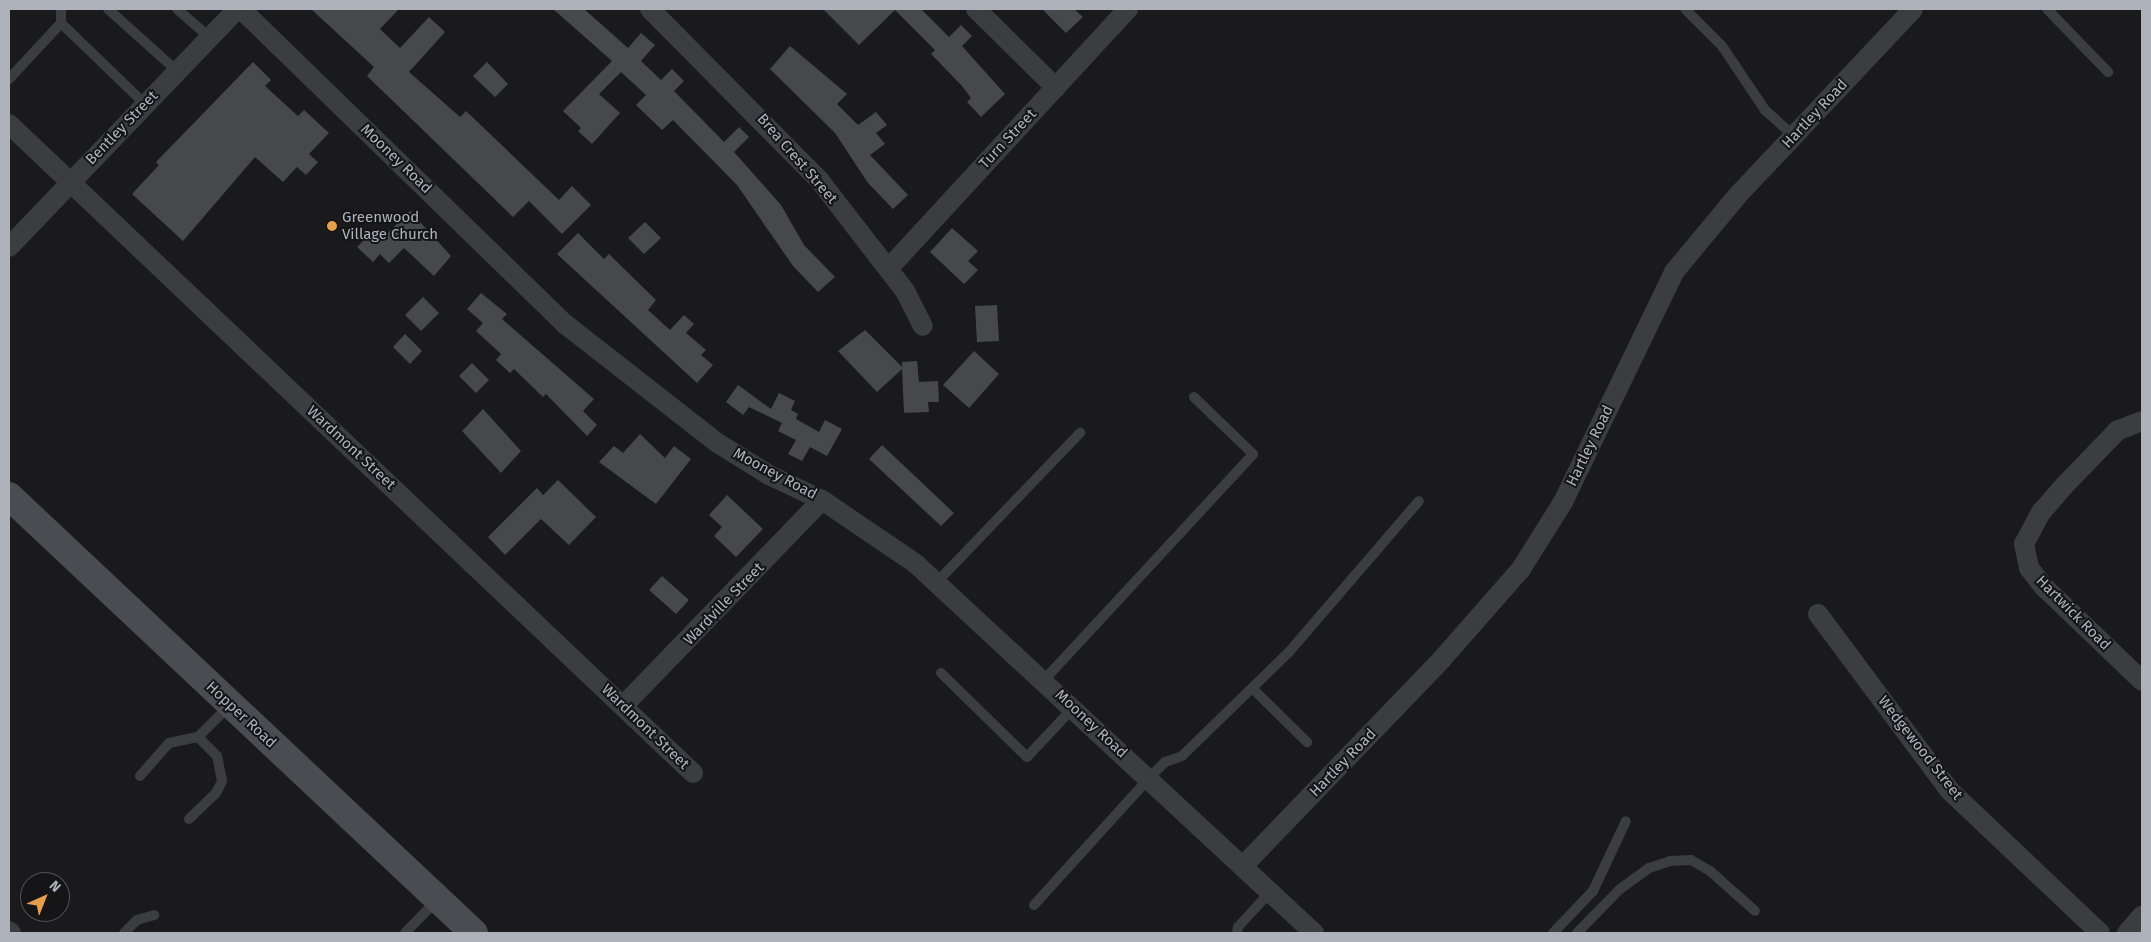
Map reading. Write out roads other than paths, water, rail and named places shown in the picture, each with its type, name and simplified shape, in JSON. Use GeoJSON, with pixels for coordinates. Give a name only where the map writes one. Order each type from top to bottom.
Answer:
{"type":"FeatureCollection","features":[{"type":"Feature","properties":{"kind":"main road","name":"Hopper Road"},"geometry":{"type":"LineString","coordinates":[[9,496],[474,933]]}},
{"type":"Feature","properties":{"kind":"street","name":"Bentley Street"},"geometry":{"type":"LineString","coordinates":[[9,247],[145,104],[239,9]]}},
{"type":"Feature","properties":{"kind":"street","name":"Mooney Road"},"geometry":{"type":"LineString","coordinates":[[239,9],[565,324],[716,442],[769,475],[822,500],[876,532],[937,582],[1045,680],[1314,933]]}},
{"type":"Feature","properties":{"kind":"street","name":"Brea Crest Street"},"geometry":{"type":"LineString","coordinates":[[650,9],[773,129],[888,269],[923,326]]}},
{"type":"Feature","properties":{"kind":"street"},"geometry":{"type":"LineString","coordinates":[[976,9],[1056,88]]}},
{"type":"Feature","properties":{"kind":"street","name":"Turn Street"},"geometry":{"type":"LineString","coordinates":[[888,269],[1128,9]]}},
{"type":"Feature","properties":{"kind":"street","name":"Hartley Road"},"geometry":{"type":"LineString","coordinates":[[1243,866],[1436,666],[1521,569],[1563,502],[1674,272],[1794,136],[1913,9]]}},
{"type":"Feature","properties":{"kind":"street","name":"Wardmont Street"},"geometry":{"type":"LineString","coordinates":[[9,124],[694,773]]}},
{"type":"Feature","properties":{"kind":"street","name":"Hartwick Road"},"geometry":{"type":"LineString","coordinates":[[2142,421],[2118,430],[2041,512],[2024,544],[2029,568],[2142,681]]}},
{"type":"Feature","properties":{"kind":"street","name":"Wardville Street"},"geometry":{"type":"LineString","coordinates":[[623,706],[822,500]]}},
{"type":"Feature","properties":{"kind":"street","name":"Wedgewood Street"},"geometry":{"type":"LineString","coordinates":[[1818,614],[1949,790],[2100,933]]}},
{"type":"Feature","properties":{"kind":"street"},"geometry":{"type":"LineString","coordinates":[[2127,933],[2142,916]]}},
{"type":"Feature","properties":{"kind":"lane"},"geometry":{"type":"LineString","coordinates":[[9,79],[61,23],[61,9]]}},
{"type":"Feature","properties":{"kind":"lane"},"geometry":{"type":"LineString","coordinates":[[108,9],[177,71]]}},
{"type":"Feature","properties":{"kind":"lane"},"geometry":{"type":"LineString","coordinates":[[177,9],[209,38]]}},
{"type":"Feature","properties":{"kind":"lane"},"geometry":{"type":"LineString","coordinates":[[1685,9],[1722,46],[1765,110],[1794,136]]}},
{"type":"Feature","properties":{"kind":"lane"},"geometry":{"type":"LineString","coordinates":[[2047,9],[2108,72]]}},
{"type":"Feature","properties":{"kind":"lane"},"geometry":{"type":"LineString","coordinates":[[61,23],[145,104]]}},
{"type":"Feature","properties":{"kind":"lane"},"geometry":{"type":"LineString","coordinates":[[1045,680],[1254,454],[1194,397]]}},
{"type":"Feature","properties":{"kind":"lane"},"geometry":{"type":"LineString","coordinates":[[937,582],[1080,433]]}},
{"type":"Feature","properties":{"kind":"lane"},"geometry":{"type":"LineString","coordinates":[[1034,906],[1165,762],[1182,756],[1253,689],[1419,500]]}},
{"type":"Feature","properties":{"kind":"lane"},"geometry":{"type":"LineString","coordinates":[[941,673],[1028,757],[1074,707]]}},
{"type":"Feature","properties":{"kind":"lane"},"geometry":{"type":"LineString","coordinates":[[1253,689],[1307,742]]}},
{"type":"Feature","properties":{"kind":"lane"},"geometry":{"type":"LineString","coordinates":[[140,776],[169,743],[198,737],[230,704]]}},
{"type":"Feature","properties":{"kind":"lane"},"geometry":{"type":"LineString","coordinates":[[189,819],[216,793],[222,781],[217,756],[198,737]]}},
{"type":"Feature","properties":{"kind":"lane"},"geometry":{"type":"LineString","coordinates":[[1553,933],[1593,891],[1626,821]]}},
{"type":"Feature","properties":{"kind":"lane"},"geometry":{"type":"LineString","coordinates":[[1577,933],[1620,889],[1649,868],[1670,861],[1691,860],[1710,871],[1755,911]]}},
{"type":"Feature","properties":{"kind":"lane"},"geometry":{"type":"LineString","coordinates":[[1237,933],[1238,927],[1270,892]]}},
{"type":"Feature","properties":{"kind":"lane"},"geometry":{"type":"LineString","coordinates":[[404,933],[437,899]]}},
{"type":"Feature","properties":{"kind":"lane"},"geometry":{"type":"LineString","coordinates":[[124,933],[137,920],[154,915]]}},
{"type":"Feature","properties":{"kind":"place","name":"Greenwood Village Church"},"geometry":{"type":"Point","coordinates":[332,226]}}]}
